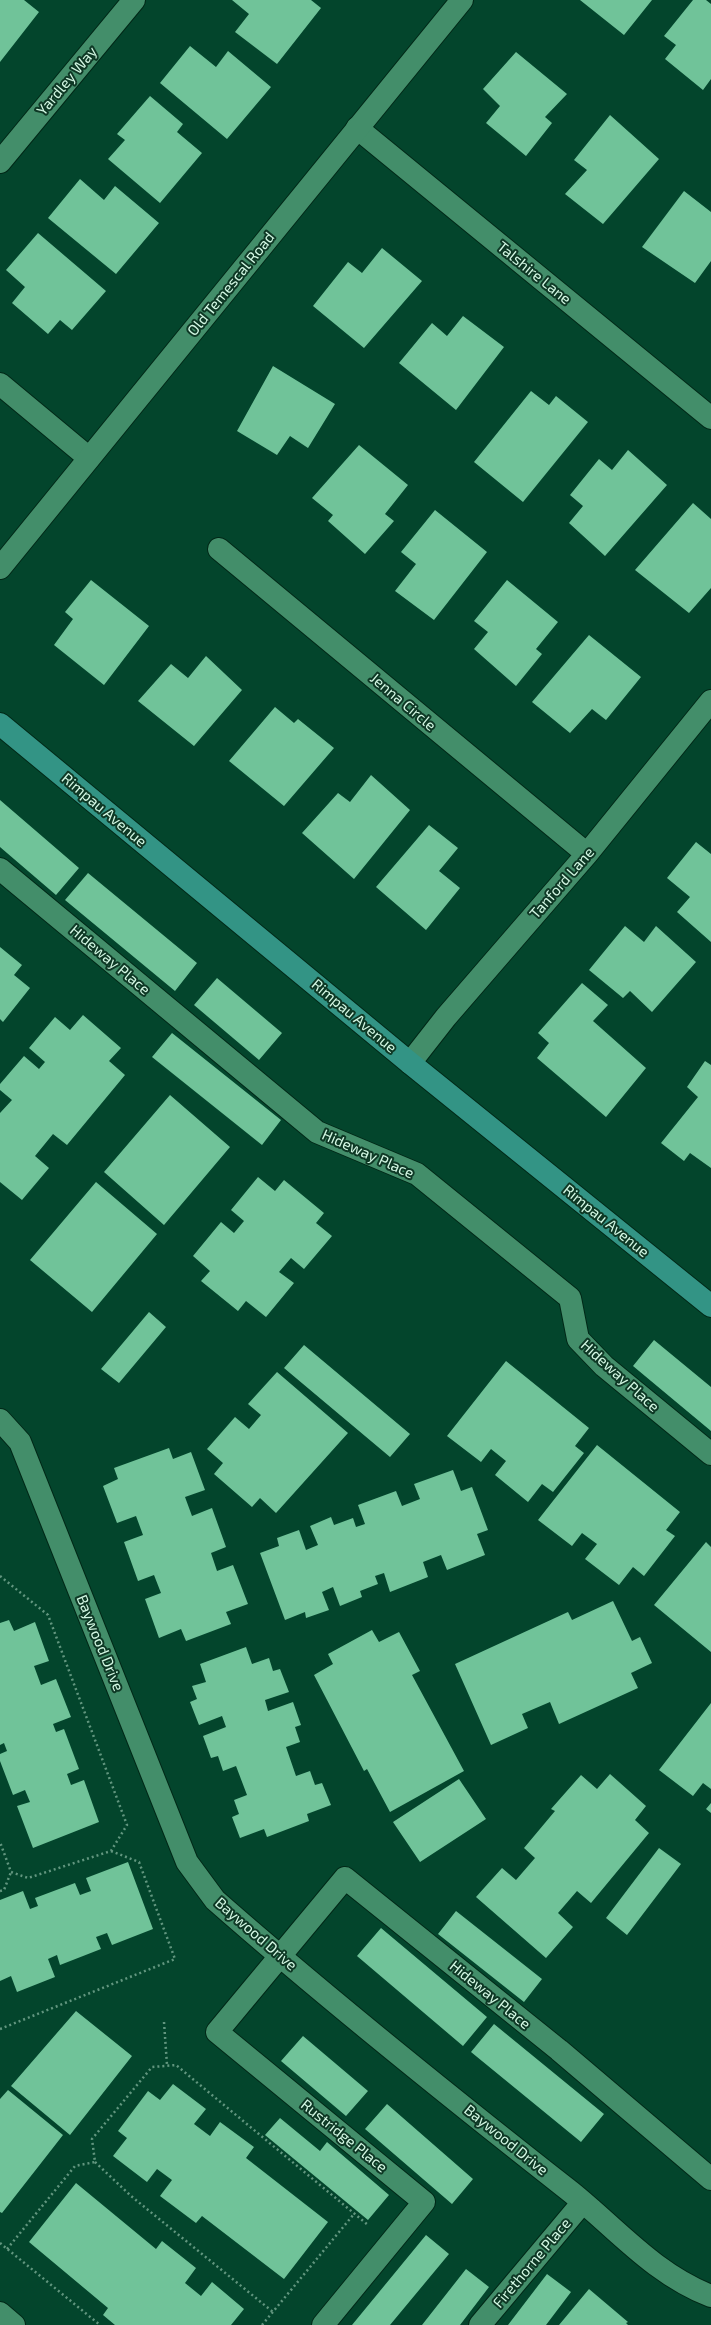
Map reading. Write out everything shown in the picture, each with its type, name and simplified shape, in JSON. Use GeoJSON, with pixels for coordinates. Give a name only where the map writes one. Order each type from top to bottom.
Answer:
{"type":"FeatureCollection","features":[{"type":"Feature","properties":{"kind":"main road","name":"Rimpau Avenue"},"geometry":{"type":"LineString","coordinates":[[0,724],[410,1063],[711,1306]]}},
{"type":"Feature","properties":{"kind":"street","name":"Yardley Way"},"geometry":{"type":"LineString","coordinates":[[0,162],[134,0]]}},
{"type":"Feature","properties":{"kind":"street","name":"Old Temescal Road"},"geometry":{"type":"LineString","coordinates":[[0,568],[462,0]]}},
{"type":"Feature","properties":{"kind":"street","name":"Talshire Lane"},"geometry":{"type":"LineString","coordinates":[[357,128],[711,418]]}},
{"type":"Feature","properties":{"kind":"street"},"geometry":{"type":"LineString","coordinates":[[0,384],[89,458]]}},
{"type":"Feature","properties":{"kind":"street","name":"Jenna Circle"},"geometry":{"type":"LineString","coordinates":[[219,549],[587,854]]}},
{"type":"Feature","properties":{"kind":"street","name":"Tanford Lane"},"geometry":{"type":"LineString","coordinates":[[410,1063],[446,1017],[587,854],[711,701]]}},
{"type":"Feature","properties":{"kind":"street","name":"Hideway Place"},"geometry":{"type":"LineString","coordinates":[[0,868],[317,1132],[417,1174],[570,1298],[578,1339],[604,1366],[711,1454]]}},
{"type":"Feature","properties":{"kind":"street","name":"Baywood Drive"},"geometry":{"type":"LineString","coordinates":[[0,1420],[20,1442],[187,1862],[215,1900],[280,1956],[583,2202],[659,2269],[711,2296]]}},
{"type":"Feature","properties":{"kind":"street","name":"Hideway Place"},"geometry":{"type":"LineString","coordinates":[[280,1956],[345,1878],[559,2050],[711,2179]]}},
{"type":"Feature","properties":{"kind":"street","name":"Rustridge Place"},"geometry":{"type":"LineString","coordinates":[[280,1956],[217,2032],[424,2202],[323,2325]]}},
{"type":"Feature","properties":{"kind":"street","name":"Firethorne Place"},"geometry":{"type":"LineString","coordinates":[[480,2325],[583,2202]]}},
{"type":"Feature","properties":{"kind":"street"},"geometry":{"type":"LineString","coordinates":[[0,2313],[14,2325]]}},
{"type":"Feature","properties":{"kind":"path"},"geometry":{"type":"LineString","coordinates":[[0,1576],[48,1615],[127,1826],[111,1851],[28,1878],[11,1872]]}},
{"type":"Feature","properties":{"kind":"path"},"geometry":{"type":"LineString","coordinates":[[0,1842],[11,1872],[4,1890],[0,1891]]}},
{"type":"Feature","properties":{"kind":"path"},"geometry":{"type":"LineString","coordinates":[[0,2029],[175,1959],[139,1862],[111,1851]]}},
{"type":"Feature","properties":{"kind":"path"},"geometry":{"type":"LineString","coordinates":[[164,2022],[166,2065]]}},
{"type":"Feature","properties":{"kind":"path"},"geometry":{"type":"LineString","coordinates":[[273,2312],[131,2196],[95,2162],[92,2139],[152,2067],[176,2065],[372,2229]]}},
{"type":"Feature","properties":{"kind":"path"},"geometry":{"type":"LineString","coordinates":[[7,2249],[75,2166],[95,2162]]}},
{"type":"Feature","properties":{"kind":"path"},"geometry":{"type":"LineString","coordinates":[[262,2325],[354,2214]]}},
{"type":"Feature","properties":{"kind":"path"},"geometry":{"type":"LineString","coordinates":[[0,2243],[100,2325]]}},
{"type":"Feature","properties":{"kind":"building"},"geometry":{"type":"Polygon","coordinates":[[[0,0],[24,0],[39,12],[0,62],[0,0]]]}},
{"type":"Feature","properties":{"kind":"building"},"geometry":{"type":"Polygon","coordinates":[[[232,0],[311,0],[321,8],[277,64],[235,32],[249,14],[232,0]]]}},
{"type":"Feature","properties":{"kind":"building"},"geometry":{"type":"Polygon","coordinates":[[[580,0],[652,0],[624,35],[580,0]]]}},
{"type":"Feature","properties":{"kind":"building"},"geometry":{"type":"Polygon","coordinates":[[[693,0],[706,0],[711,4],[711,79],[703,90],[665,59],[676,45],[664,36],[693,0]]]}},
{"type":"Feature","properties":{"kind":"building"},"geometry":{"type":"Polygon","coordinates":[[[190,46],[216,67],[228,51],[271,87],[227,139],[160,83],[190,46]]]}},
{"type":"Feature","properties":{"kind":"building"},"geometry":{"type":"Polygon","coordinates":[[[516,52],[567,94],[545,117],[552,123],[526,156],[486,123],[500,106],[483,89],[516,52]]]}},
{"type":"Feature","properties":{"kind":"building"},"geometry":{"type":"Polygon","coordinates":[[[150,96],[183,124],[177,132],[202,153],[160,203],[108,159],[125,140],[117,134],[150,96]]]}},
{"type":"Feature","properties":{"kind":"building"},"geometry":{"type":"Polygon","coordinates":[[[610,115],[659,159],[603,224],[565,194],[587,170],[574,160],[610,115]]]}},
{"type":"Feature","properties":{"kind":"building"},"geometry":{"type":"Polygon","coordinates":[[[80,179],[104,200],[115,186],[159,223],[116,274],[48,218],[80,179]]]}},
{"type":"Feature","properties":{"kind":"building"},"geometry":{"type":"Polygon","coordinates":[[[684,191],[711,212],[711,261],[695,283],[642,247],[684,191]]]}},
{"type":"Feature","properties":{"kind":"building"},"geometry":{"type":"Polygon","coordinates":[[[38,233],[106,291],[72,330],[60,320],[48,334],[12,303],[25,287],[6,270],[38,233]]]}},
{"type":"Feature","properties":{"kind":"building"},"geometry":{"type":"Polygon","coordinates":[[[382,248],[422,281],[364,348],[313,306],[348,262],[362,273],[382,248]]]}},
{"type":"Feature","properties":{"kind":"building"},"geometry":{"type":"Polygon","coordinates":[[[463,316],[504,347],[456,410],[399,363],[432,323],[447,336],[463,316]]]}},
{"type":"Feature","properties":{"kind":"building"},"geometry":{"type":"Polygon","coordinates":[[[273,366],[335,404],[308,448],[290,436],[277,455],[237,431],[273,366]]]}},
{"type":"Feature","properties":{"kind":"building"},"geometry":{"type":"Polygon","coordinates":[[[531,391],[549,405],[556,396],[588,422],[523,502],[474,462],[531,391]]]}},
{"type":"Feature","properties":{"kind":"building"},"geometry":{"type":"Polygon","coordinates":[[[359,445],[408,485],[385,514],[394,521],[365,554],[328,521],[333,515],[312,498],[359,445]]]}},
{"type":"Feature","properties":{"kind":"building"},"geometry":{"type":"Polygon","coordinates":[[[628,450],[667,485],[605,556],[569,523],[583,506],[570,495],[599,459],[612,470],[628,450]]]}},
{"type":"Feature","properties":{"kind":"building"},"geometry":{"type":"Polygon","coordinates":[[[693,503],[711,519],[711,588],[689,613],[635,570],[693,503]]]}},
{"type":"Feature","properties":{"kind":"building"},"geometry":{"type":"Polygon","coordinates":[[[435,510],[487,552],[434,620],[395,591],[416,564],[401,552],[435,510]]]}},
{"type":"Feature","properties":{"kind":"building"},"geometry":{"type":"Polygon","coordinates":[[[91,580],[149,626],[104,685],[54,645],[73,619],[65,612],[91,580]]]}},
{"type":"Feature","properties":{"kind":"building"},"geometry":{"type":"Polygon","coordinates":[[[507,580],[558,622],[536,649],[542,654],[516,686],[474,649],[488,632],[474,621],[507,580]]]}},
{"type":"Feature","properties":{"kind":"building"},"geometry":{"type":"Polygon","coordinates":[[[589,635],[641,677],[606,720],[592,709],[570,733],[532,702],[589,635]]]}},
{"type":"Feature","properties":{"kind":"building"},"geometry":{"type":"Polygon","coordinates":[[[206,656],[242,690],[194,746],[138,701],[171,664],[188,678],[206,656]]]}},
{"type":"Feature","properties":{"kind":"building"},"geometry":{"type":"Polygon","coordinates":[[[275,707],[294,723],[298,719],[334,748],[284,806],[229,761],[275,707]]]}},
{"type":"Feature","properties":{"kind":"building"},"geometry":{"type":"Polygon","coordinates":[[[371,775],[410,810],[354,879],[302,833],[338,793],[350,802],[371,775]]]}},
{"type":"Feature","properties":{"kind":"building"},"geometry":{"type":"Polygon","coordinates":[[[0,800],[79,868],[56,895],[0,847],[0,800]]]}},
{"type":"Feature","properties":{"kind":"building"},"geometry":{"type":"Polygon","coordinates":[[[429,825],[458,848],[439,871],[460,888],[426,930],[376,887],[429,825]]]}},
{"type":"Feature","properties":{"kind":"building"},"geometry":{"type":"Polygon","coordinates":[[[696,842],[711,854],[711,942],[677,912],[690,897],[667,878],[696,842]]]}},
{"type":"Feature","properties":{"kind":"building"},"geometry":{"type":"Polygon","coordinates":[[[88,873],[197,963],[175,991],[65,900],[88,873]]]}},
{"type":"Feature","properties":{"kind":"building"},"geometry":{"type":"Polygon","coordinates":[[[625,926],[644,942],[656,926],[696,962],[652,1012],[630,991],[623,998],[589,970],[625,926]]]}},
{"type":"Feature","properties":{"kind":"building"},"geometry":{"type":"Polygon","coordinates":[[[0,947],[22,965],[14,975],[30,988],[3,1022],[0,1019],[0,947]]]}},
{"type":"Feature","properties":{"kind":"building"},"geometry":{"type":"Polygon","coordinates":[[[217,978],[282,1033],[259,1060],[194,1005],[217,978]]]}},
{"type":"Feature","properties":{"kind":"building"},"geometry":{"type":"Polygon","coordinates":[[[582,983],[608,1005],[593,1021],[646,1068],[606,1117],[537,1058],[549,1043],[538,1033],[582,983]]]}},
{"type":"Feature","properties":{"kind":"building"},"geometry":{"type":"Polygon","coordinates":[[[83,1015],[121,1048],[109,1061],[125,1075],[67,1145],[53,1134],[35,1156],[49,1168],[22,1200],[0,1182],[0,1113],[12,1100],[0,1090],[0,1084],[24,1056],[39,1069],[45,1062],[29,1048],[55,1017],[70,1030],[83,1015]]]}},
{"type":"Feature","properties":{"kind":"building"},"geometry":{"type":"Polygon","coordinates":[[[172,1033],[281,1120],[262,1145],[152,1057],[172,1033]]]}},
{"type":"Feature","properties":{"kind":"building"},"geometry":{"type":"Polygon","coordinates":[[[705,1061],[711,1065],[711,1168],[690,1153],[684,1161],[661,1143],[698,1097],[687,1087],[705,1061]]]}},
{"type":"Feature","properties":{"kind":"building"},"geometry":{"type":"Polygon","coordinates":[[[170,1095],[230,1147],[164,1225],[104,1172],[170,1095]]]}},
{"type":"Feature","properties":{"kind":"building"},"geometry":{"type":"Polygon","coordinates":[[[258,1177],[275,1191],[284,1180],[324,1213],[316,1223],[332,1236],[304,1269],[291,1258],[279,1272],[294,1283],[266,1317],[246,1301],[238,1311],[201,1281],[210,1271],[193,1256],[221,1222],[234,1233],[244,1221],[231,1210],[258,1177]]]}},
{"type":"Feature","properties":{"kind":"building"},"geometry":{"type":"Polygon","coordinates":[[[96,1182],[157,1234],[92,1312],[30,1260],[96,1182]]]}},
{"type":"Feature","properties":{"kind":"building"},"geometry":{"type":"Polygon","coordinates":[[[149,1312],[166,1327],[119,1383],[101,1369],[149,1312]]]}},
{"type":"Feature","properties":{"kind":"building"},"geometry":{"type":"Polygon","coordinates":[[[654,1340],[711,1387],[711,1431],[633,1366],[654,1340]]]}},
{"type":"Feature","properties":{"kind":"building"},"geometry":{"type":"Polygon","coordinates":[[[304,1345],[410,1434],[390,1457],[284,1368],[304,1345]]]}},
{"type":"Feature","properties":{"kind":"building"},"geometry":{"type":"Polygon","coordinates":[[[506,1361],[589,1428],[575,1446],[584,1453],[553,1492],[542,1484],[528,1502],[495,1475],[506,1461],[491,1449],[481,1462],[447,1436],[506,1361]]]}},
{"type":"Feature","properties":{"kind":"building"},"geometry":{"type":"Polygon","coordinates":[[[277,1372],[348,1433],[276,1513],[260,1498],[252,1507],[214,1474],[223,1463],[207,1449],[235,1417],[249,1429],[261,1415],[248,1404],[277,1372]]]}},
{"type":"Feature","properties":{"kind":"building"},"geometry":{"type":"Polygon","coordinates":[[[597,1445],[680,1512],[666,1530],[675,1536],[644,1576],[633,1567],[619,1585],[585,1559],[597,1544],[582,1533],[572,1546],[538,1520],[597,1445]]]}},
{"type":"Feature","properties":{"kind":"building"},"geometry":{"type":"Polygon","coordinates":[[[169,1448],[173,1459],[191,1452],[205,1490],[185,1497],[192,1516],[212,1508],[226,1547],[211,1553],[217,1571],[233,1565],[248,1604],[226,1612],[231,1624],[186,1641],[181,1629],[159,1638],[145,1599],[161,1593],[154,1575],[138,1581],[124,1542],[143,1535],[136,1516],[117,1523],[103,1486],[118,1479],[114,1468],[169,1448]]]}},
{"type":"Feature","properties":{"kind":"building"},"geometry":{"type":"Polygon","coordinates":[[[453,1470],[461,1491],[472,1487],[488,1530],[477,1534],[485,1555],[447,1570],[441,1555],[423,1562],[428,1577],[390,1592],[384,1573],[375,1576],[378,1584],[360,1591],[362,1597],[340,1606],[333,1587],[322,1592],[329,1610],[306,1618],[305,1612],[285,1620],[260,1553],[279,1546],[277,1538],[299,1530],[306,1550],[318,1545],[310,1526],[331,1517],[334,1525],[353,1518],[356,1527],[365,1524],[358,1505],[396,1491],[402,1506],[420,1499],[414,1484],[453,1470]]]}},
{"type":"Feature","properties":{"kind":"building"},"geometry":{"type":"Polygon","coordinates":[[[706,1542],[711,1547],[711,1652],[654,1605],[706,1542]]]}},
{"type":"Feature","properties":{"kind":"building"},"geometry":{"type":"Polygon","coordinates":[[[613,1601],[632,1641],[640,1637],[652,1663],[631,1673],[638,1688],[559,1724],[550,1702],[522,1714],[528,1728],[491,1745],[455,1664],[568,1612],[572,1620],[613,1601]]]}},
{"type":"Feature","properties":{"kind":"building"},"geometry":{"type":"Polygon","coordinates":[[[9,1620],[14,1631],[35,1622],[49,1661],[34,1666],[41,1685],[56,1679],[71,1717],[53,1724],[56,1732],[64,1729],[79,1769],[67,1774],[71,1785],[84,1780],[99,1822],[33,1848],[17,1806],[30,1802],[25,1790],[13,1795],[0,1761],[0,1754],[7,1751],[4,1743],[0,1745],[0,1623],[9,1620]]]}},
{"type":"Feature","properties":{"kind":"building"},"geometry":{"type":"Polygon","coordinates":[[[372,1630],[379,1642],[399,1632],[420,1671],[412,1675],[464,1771],[390,1812],[367,1769],[364,1771],[314,1675],[333,1664],[328,1654],[372,1630]]]}},
{"type":"Feature","properties":{"kind":"building"},"geometry":{"type":"Polygon","coordinates":[[[246,1647],[252,1664],[269,1658],[273,1671],[280,1669],[289,1692],[265,1700],[268,1711],[293,1702],[301,1725],[295,1727],[300,1742],[286,1747],[296,1776],[310,1771],[315,1785],[322,1783],[331,1805],[307,1814],[309,1821],[267,1837],[264,1829],[240,1838],[232,1817],[239,1814],[234,1800],[247,1795],[236,1766],[223,1771],[218,1756],[211,1758],[203,1736],[226,1727],[222,1716],[199,1725],[190,1702],[197,1699],[192,1686],[206,1682],[200,1664],[246,1647]]]}},
{"type":"Feature","properties":{"kind":"building"},"geometry":{"type":"Polygon","coordinates":[[[711,1703],[711,1789],[703,1783],[693,1796],[659,1770],[711,1703]]]}},
{"type":"Feature","properties":{"kind":"building"},"geometry":{"type":"Polygon","coordinates":[[[610,1774],[646,1806],[635,1820],[649,1833],[591,1903],[577,1891],[558,1913],[573,1927],[546,1958],[476,1897],[502,1868],[516,1880],[535,1858],[524,1848],[555,1811],[551,1809],[581,1775],[597,1789],[610,1774]]]}},
{"type":"Feature","properties":{"kind":"building"},"geometry":{"type":"Polygon","coordinates":[[[459,1779],[486,1819],[420,1862],[393,1822],[459,1779]]]}},
{"type":"Feature","properties":{"kind":"building"},"geometry":{"type":"Polygon","coordinates":[[[711,1803],[711,1813],[706,1809],[711,1803]]]}},
{"type":"Feature","properties":{"kind":"building"},"geometry":{"type":"Polygon","coordinates":[[[659,1848],[681,1864],[627,1935],[606,1918],[659,1848]]]}},
{"type":"Feature","properties":{"kind":"building"},"geometry":{"type":"Polygon","coordinates":[[[128,1862],[153,1929],[112,1945],[107,1933],[96,1937],[101,1949],[60,1965],[57,1955],[48,1959],[55,1977],[17,1992],[11,1976],[0,1981],[0,1900],[23,1891],[30,1909],[38,1906],[35,1898],[75,1883],[80,1895],[91,1891],[86,1878],[128,1862]]]}},
{"type":"Feature","properties":{"kind":"building"},"geometry":{"type":"Polygon","coordinates":[[[456,1911],[542,1979],[524,2002],[438,1934],[456,1911]]]}},
{"type":"Feature","properties":{"kind":"building"},"geometry":{"type":"Polygon","coordinates":[[[381,1928],[487,2017],[463,2046],[357,1956],[381,1928]]]}},
{"type":"Feature","properties":{"kind":"building"},"geometry":{"type":"Polygon","coordinates":[[[76,2011],[132,2056],[70,2135],[11,2086],[76,2011]]]}},
{"type":"Feature","properties":{"kind":"building"},"geometry":{"type":"Polygon","coordinates":[[[494,2024],[604,2114],[581,2142],[471,2052],[494,2024]]]}},
{"type":"Feature","properties":{"kind":"building"},"geometry":{"type":"Polygon","coordinates":[[[303,2036],[368,2091],[346,2116],[281,2061],[303,2036]]]}},
{"type":"Feature","properties":{"kind":"building"},"geometry":{"type":"Polygon","coordinates":[[[173,2084],[206,2109],[194,2124],[210,2136],[220,2122],[254,2147],[246,2158],[328,2222],[284,2279],[202,2216],[196,2223],[160,2196],[172,2180],[157,2169],[147,2182],[113,2156],[127,2138],[118,2131],[148,2091],[160,2100],[173,2084]]]}},
{"type":"Feature","properties":{"kind":"building"},"geometry":{"type":"Polygon","coordinates":[[[8,2090],[63,2135],[2,2213],[0,2212],[0,2099],[8,2090]]]}},
{"type":"Feature","properties":{"kind":"building"},"geometry":{"type":"Polygon","coordinates":[[[387,2104],[473,2179],[452,2204],[365,2129],[387,2104]]]}},
{"type":"Feature","properties":{"kind":"building"},"geometry":{"type":"Polygon","coordinates":[[[280,2118],[320,2151],[327,2142],[389,2195],[368,2220],[265,2135],[280,2118]]]}},
{"type":"Feature","properties":{"kind":"building"},"geometry":{"type":"Polygon","coordinates":[[[76,2183],[156,2249],[162,2241],[196,2268],[185,2283],[201,2296],[212,2282],[244,2309],[231,2325],[115,2325],[103,2315],[108,2308],[29,2242],[76,2183]]]}},
{"type":"Feature","properties":{"kind":"building"},"geometry":{"type":"Polygon","coordinates":[[[426,2235],[449,2254],[390,2325],[352,2325],[426,2235]]]}},
{"type":"Feature","properties":{"kind":"building"},"geometry":{"type":"Polygon","coordinates":[[[466,2269],[489,2287],[460,2325],[422,2325],[466,2269]]]}},
{"type":"Feature","properties":{"kind":"building"},"geometry":{"type":"Polygon","coordinates":[[[547,2274],[571,2292],[546,2325],[508,2325],[547,2274]]]}},
{"type":"Feature","properties":{"kind":"building"},"geometry":{"type":"Polygon","coordinates":[[[589,2289],[628,2322],[626,2323],[628,2325],[559,2325],[589,2289]]]}}]}
